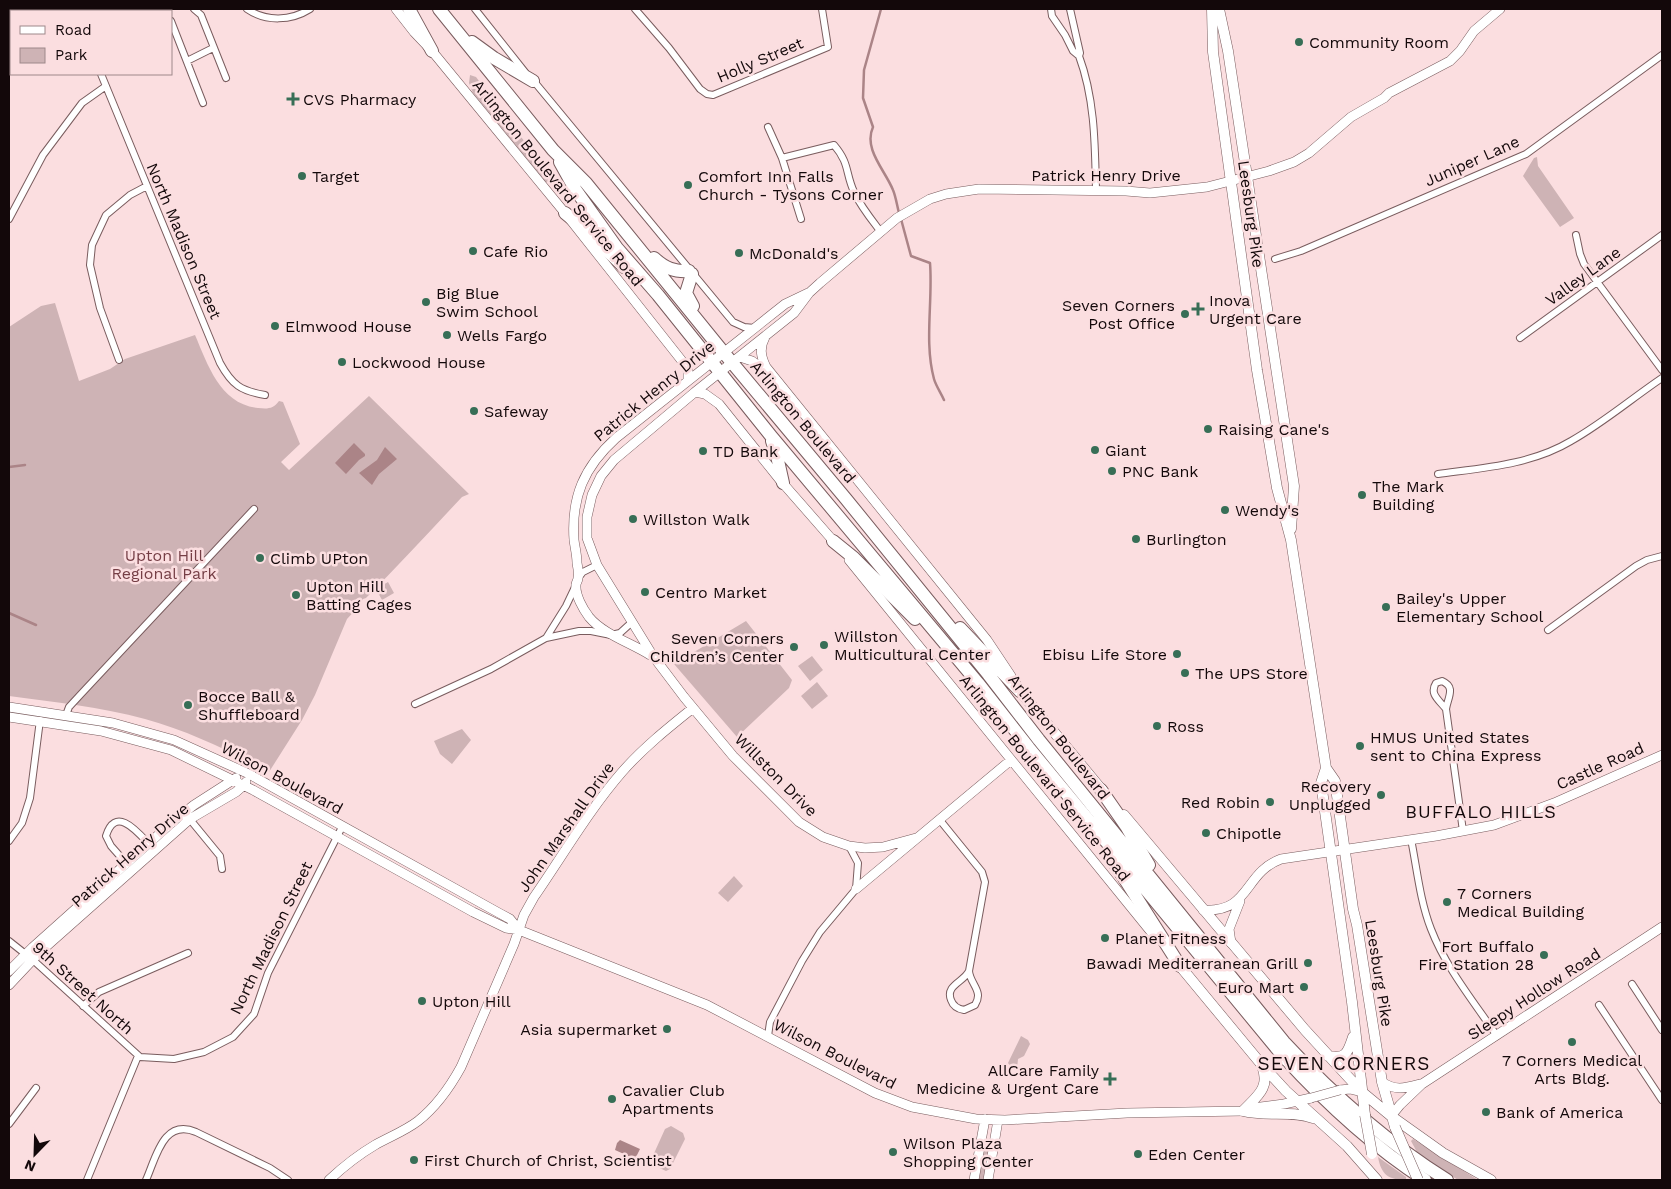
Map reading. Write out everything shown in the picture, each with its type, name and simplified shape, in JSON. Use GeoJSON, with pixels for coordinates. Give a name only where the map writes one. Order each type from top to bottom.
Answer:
{"type":"FeatureCollection","features":[{"type":"Feature","properties":{"kind":"highway"},"geometry":{"type":"LineString","coordinates":[[409,9],[432,51]]}},
{"type":"Feature","properties":{"kind":"highway","name":"Arlington Boulevard"},"geometry":{"type":"LineString","coordinates":[[439,9],[553,150],[586,183],[707,332],[732,358],[1284,1042],[1316,1077],[1351,1109],[1392,1143],[1447,1180]]}},
{"type":"Feature","properties":{"kind":"highway"},"geometry":{"type":"LineString","coordinates":[[459,34],[533,81]]}},
{"type":"Feature","properties":{"kind":"highway","name":"Arlington Boulevard"},"geometry":{"type":"LineString","coordinates":[[553,150],[575,189],[617,248],[658,295],[771,436],[978,683],[1283,1056],[1349,1122],[1391,1156],[1425,1180]]}},
{"type":"Feature","properties":{"kind":"highway"},"geometry":{"type":"LineString","coordinates":[[565,213],[587,231],[633,276],[658,295]]}},
{"type":"Feature","properties":{"kind":"highway"},"geometry":{"type":"LineString","coordinates":[[633,240],[669,270],[691,272],[686,293],[707,332]]}},
{"type":"Feature","properties":{"kind":"highway"},"geometry":{"type":"LineString","coordinates":[[771,436],[783,483]]}},
{"type":"Feature","properties":{"kind":"highway"},"geometry":{"type":"LineString","coordinates":[[833,541],[854,558],[978,683]]}},
{"type":"Feature","properties":{"kind":"highway"},"geometry":{"type":"LineString","coordinates":[[908,576],[980,648],[1020,692]]}},
{"type":"Feature","properties":{"kind":"highway"},"geometry":{"type":"LineString","coordinates":[[1030,748],[1122,872],[1180,966]]}},
{"type":"Feature","properties":{"kind":"highway"},"geometry":{"type":"LineString","coordinates":[[1101,790],[1126,826],[1168,897]]}},
{"type":"Feature","properties":{"kind":"main road","name":"Leesburg Pike"},"geometry":{"type":"LineString","coordinates":[[1212,9],[1213,52],[1257,370],[1276,488],[1291,540],[1326,768],[1335,781],[1353,909],[1382,1082],[1395,1127],[1418,1180]]}},
{"type":"Feature","properties":{"kind":"main road","name":"Leesburg Pike"},"geometry":{"type":"LineString","coordinates":[[1219,9],[1228,51],[1294,486],[1291,540]]}},
{"type":"Feature","properties":{"kind":"main road"},"geometry":{"type":"LineString","coordinates":[[1020,692],[1231,943],[1328,1056],[1362,1092],[1391,1116],[1444,1153],[1491,1180]]}},
{"type":"Feature","properties":{"kind":"main road","name":"Leesburg Pike"},"geometry":{"type":"LineString","coordinates":[[1326,768],[1321,783],[1365,1115],[1377,1179]]}},
{"type":"Feature","properties":{"kind":"main road","name":"Arlington Boulevard Service Road"},"geometry":{"type":"LineString","coordinates":[[1180,966],[1262,1065],[1377,1179]]}},
{"type":"Feature","properties":{"kind":"main road"},"geometry":{"type":"LineString","coordinates":[[1328,1056],[1340,1057],[1347,1053],[1355,1031]]}},
{"type":"Feature","properties":{"kind":"main road"},"geometry":{"type":"LineString","coordinates":[[1262,1065],[1265,1075],[1263,1088],[1243,1111],[1253,1114],[1298,1114],[1321,1122]]}},
{"type":"Feature","properties":{"kind":"street"},"geometry":{"type":"LineString","coordinates":[[194,9],[201,16],[226,78]]}},
{"type":"Feature","properties":{"kind":"street"},"geometry":{"type":"LineString","coordinates":[[247,9],[253,13],[275,19],[300,15],[310,9]]}},
{"type":"Feature","properties":{"kind":"street","name":"Arlington Boulevard Service Road"},"geometry":{"type":"LineString","coordinates":[[396,9],[565,213],[686,366],[688,380]]}},
{"type":"Feature","properties":{"kind":"street"},"geometry":{"type":"LineString","coordinates":[[475,9],[733,322],[744,327],[755,328]]}},
{"type":"Feature","properties":{"kind":"street","name":"Holly Street"},"geometry":{"type":"LineString","coordinates":[[639,10],[703,92],[713,95],[828,46],[822,9]]}},
{"type":"Feature","properties":{"kind":"street"},"geometry":{"type":"LineString","coordinates":[[1051,9],[1052,16],[1073,51],[1079,56]]}},
{"type":"Feature","properties":{"kind":"street"},"geometry":{"type":"LineString","coordinates":[[1070,9],[1080,53],[1079,56],[1091,96],[1095,140],[1096,191]]}},
{"type":"Feature","properties":{"kind":"street","name":"Patrick Henry Drive"},"geometry":{"type":"LineString","coordinates":[[611,635],[590,618],[578,595],[574,508],[588,469],[603,449],[688,380],[716,368],[767,335],[794,313],[809,293],[881,232],[912,209],[930,199],[962,190],[1170,192],[1207,188],[1276,169],[1306,155],[1352,117],[1389,93],[1450,61],[1460,51],[1474,31],[1500,9]]}},
{"type":"Feature","properties":{"kind":"street"},"geometry":{"type":"LineString","coordinates":[[172,24],[203,103]]}},
{"type":"Feature","properties":{"kind":"street"},"geometry":{"type":"LineString","coordinates":[[187,61],[213,48]]}},
{"type":"Feature","properties":{"kind":"street","name":"Juniper Lane"},"geometry":{"type":"LineString","coordinates":[[1275,258],[1301,251],[1526,154],[1662,55]]}},
{"type":"Feature","properties":{"kind":"street","name":"North Madison Street"},"geometry":{"type":"LineString","coordinates":[[102,75],[220,363],[229,379],[242,389],[265,395]]}},
{"type":"Feature","properties":{"kind":"street"},"geometry":{"type":"LineString","coordinates":[[9,219],[43,154],[82,103],[106,86]]}},
{"type":"Feature","properties":{"kind":"street"},"geometry":{"type":"LineString","coordinates":[[768,127],[782,158],[801,220]]}},
{"type":"Feature","properties":{"kind":"street"},"geometry":{"type":"LineString","coordinates":[[782,158],[834,145],[845,161],[853,190],[861,205],[881,232]]}},
{"type":"Feature","properties":{"kind":"street"},"geometry":{"type":"LineString","coordinates":[[119,360],[100,308],[90,264],[92,245],[106,215],[130,195],[147,186]]}},
{"type":"Feature","properties":{"kind":"street"},"geometry":{"type":"LineString","coordinates":[[1576,234],[1584,264],[1662,370]]}},
{"type":"Feature","properties":{"kind":"street","name":"Valley Lane"},"geometry":{"type":"LineString","coordinates":[[1520,338],[1662,235]]}},
{"type":"Feature","properties":{"kind":"street","name":"Patrick Henry Drive"},"geometry":{"type":"LineString","coordinates":[[732,358],[755,328],[785,304],[809,293]]}},
{"type":"Feature","properties":{"kind":"street"},"geometry":{"type":"LineString","coordinates":[[767,335],[762,343],[763,360],[766,367],[1001,659],[1020,692]]}},
{"type":"Feature","properties":{"kind":"street"},"geometry":{"type":"LineString","coordinates":[[732,358],[752,361],[764,368],[777,381]]}},
{"type":"Feature","properties":{"kind":"street","name":"Patrick Henry Drive"},"geometry":{"type":"LineString","coordinates":[[653,656],[597,565],[587,538],[587,517],[592,495],[601,476],[614,460],[696,392],[716,368]]}},
{"type":"Feature","properties":{"kind":"street"},"geometry":{"type":"LineString","coordinates":[[1438,474],[1507,464],[1552,450],[1570,442],[1662,378]]}},
{"type":"Feature","properties":{"kind":"street","name":"Arlington Boulevard Service Road"},"geometry":{"type":"LineString","coordinates":[[696,392],[705,394],[719,404],[1180,966]]}},
{"type":"Feature","properties":{"kind":"street"},"geometry":{"type":"LineString","coordinates":[[66,714],[69,707],[80,694],[254,509]]}},
{"type":"Feature","properties":{"kind":"street"},"geometry":{"type":"LineString","coordinates":[[1548,630],[1636,566],[1647,560],[1662,556]]}},
{"type":"Feature","properties":{"kind":"street","name":"Patrick Henry Drive"},"geometry":{"type":"LineString","coordinates":[[546,638],[566,606],[583,572],[597,565]]}},
{"type":"Feature","properties":{"kind":"street"},"geometry":{"type":"LineString","coordinates":[[611,635],[620,633],[632,623]]}},
{"type":"Feature","properties":{"kind":"street","name":"Patrick Henry Drive"},"geometry":{"type":"LineString","coordinates":[[415,704],[491,669],[546,638],[579,631],[611,635],[653,656]]}},
{"type":"Feature","properties":{"kind":"street","name":"Willston Drive"},"geometry":{"type":"LineString","coordinates":[[653,656],[733,756],[799,822],[823,837],[849,846],[865,848],[883,847],[916,838]]}},
{"type":"Feature","properties":{"kind":"street","name":"Wilson Boulevard"},"geometry":{"type":"LineString","coordinates":[[9,707],[113,722],[168,738],[248,774],[510,919],[519,930]]}},
{"type":"Feature","properties":{"kind":"street","name":"John Marshall Drive"},"geometry":{"type":"LineString","coordinates":[[329,1180],[367,1150],[417,1122],[439,1101],[461,1067],[525,912],[534,897],[605,794],[641,752],[693,708]]}},
{"type":"Feature","properties":{"kind":"street"},"geometry":{"type":"LineString","coordinates":[[1446,709],[1463,831]]}},
{"type":"Feature","properties":{"kind":"street"},"geometry":{"type":"LineString","coordinates":[[9,841],[22,823],[30,798],[41,711]]}},
{"type":"Feature","properties":{"kind":"street","name":"Wilson Boulevard"},"geometry":{"type":"LineString","coordinates":[[9,717],[101,731],[171,750],[233,779],[473,912],[506,928],[519,930],[707,1005],[893,1101],[920,1108],[998,1120],[1127,1113],[1243,1111],[1312,1098],[1340,1090],[1350,1089],[1362,1092]]}},
{"type":"Feature","properties":{"kind":"street","name":"Castle Road"},"geometry":{"type":"LineString","coordinates":[[1242,897],[1260,871],[1270,863],[1291,856],[1411,840],[1494,825],[1513,819],[1662,755]]}},
{"type":"Feature","properties":{"kind":"street"},"geometry":{"type":"LineString","coordinates":[[768,1036],[770,1022],[802,961],[820,932],[856,889],[1011,760]]}},
{"type":"Feature","properties":{"kind":"street"},"geometry":{"type":"LineString","coordinates":[[244,785],[248,774]]}},
{"type":"Feature","properties":{"kind":"street","name":"Patrick Henry Drive"},"geometry":{"type":"LineString","coordinates":[[9,971],[29,957],[187,816],[233,779],[248,774]]}},
{"type":"Feature","properties":{"kind":"street","name":"Patrick Henry Drive"},"geometry":{"type":"LineString","coordinates":[[9,985],[29,957],[148,843],[187,816],[236,792],[244,785]]}},
{"type":"Feature","properties":{"kind":"street"},"geometry":{"type":"LineString","coordinates":[[187,816],[220,856],[222,869]]}},
{"type":"Feature","properties":{"kind":"street"},"geometry":{"type":"LineString","coordinates":[[939,819],[984,876],[985,882],[969,971],[963,980],[953,987],[950,992],[953,1004],[964,1010],[975,1005],[979,997],[979,992],[971,980],[969,971]]}},
{"type":"Feature","properties":{"kind":"street","name":"Patrick Henry Drive"},"geometry":{"type":"LineString","coordinates":[[126,863],[111,846],[106,836],[113,823],[121,822],[130,825],[148,843]]}},
{"type":"Feature","properties":{"kind":"street","name":"North Madison Street"},"geometry":{"type":"LineString","coordinates":[[138,1056],[147,1059],[174,1059],[196,1055],[225,1042],[245,1025],[254,1014],[268,973],[342,826]]}},
{"type":"Feature","properties":{"kind":"street"},"geometry":{"type":"LineString","coordinates":[[1411,840],[1425,910],[1438,944],[1456,977],[1497,1036]]}},
{"type":"Feature","properties":{"kind":"street"},"geometry":{"type":"LineString","coordinates":[[849,846],[858,863],[856,889]]}},
{"type":"Feature","properties":{"kind":"street"},"geometry":{"type":"LineString","coordinates":[[1203,910],[1221,909],[1233,905],[1242,897]]}},
{"type":"Feature","properties":{"kind":"street"},"geometry":{"type":"LineString","coordinates":[[1231,943],[1229,929],[1242,897]]}},
{"type":"Feature","properties":{"kind":"street","name":"Sleepy Hollow Road"},"geometry":{"type":"LineString","coordinates":[[1391,1116],[1422,1084],[1662,928]]}},
{"type":"Feature","properties":{"kind":"street","name":"9th Street North"},"geometry":{"type":"LineString","coordinates":[[9,941],[138,1056]]}},
{"type":"Feature","properties":{"kind":"street"},"geometry":{"type":"LineString","coordinates":[[83,1006],[99,992],[188,953]]}},
{"type":"Feature","properties":{"kind":"street"},"geometry":{"type":"LineString","coordinates":[[1632,984],[1662,1030]]}},
{"type":"Feature","properties":{"kind":"street"},"geometry":{"type":"LineString","coordinates":[[1599,1005],[1662,1100]]}},
{"type":"Feature","properties":{"kind":"street"},"geometry":{"type":"LineString","coordinates":[[87,1180],[138,1056]]}},
{"type":"Feature","properties":{"kind":"street","name":"Sleepy Hollow Road"},"geometry":{"type":"LineString","coordinates":[[1382,1082],[1397,1089],[1422,1084]]}},
{"type":"Feature","properties":{"kind":"street"},"geometry":{"type":"LineString","coordinates":[[9,1124],[36,1088]]}},
{"type":"Feature","properties":{"kind":"street"},"geometry":{"type":"LineString","coordinates":[[974,1180],[984,1119]]}},
{"type":"Feature","properties":{"kind":"street"},"geometry":{"type":"LineString","coordinates":[[988,1180],[998,1120]]}},
{"type":"Feature","properties":{"kind":"street"},"geometry":{"type":"LineString","coordinates":[[146,1180],[164,1139],[178,1129],[188,1129],[196,1132],[270,1168],[288,1180]]}},
{"type":"Feature","properties":{"kind":"green space"},"geometry":{"type":"Polygon","coordinates":[[[470,75],[476,77],[546,170],[550,177],[550,182],[544,181],[473,93],[469,83],[470,75]]]}},
{"type":"Feature","properties":{"kind":"green space"},"geometry":{"type":"Polygon","coordinates":[[[1537,157],[1538,166],[1574,218],[1560,227],[1523,176],[1534,158],[1537,157]]]}},
{"type":"Feature","properties":{"kind":"green space","name":"Upton Hill Regional Park"},"geometry":{"type":"Polygon","coordinates":[[[55,303],[79,381],[110,369],[125,359],[195,335],[217,381],[234,399],[245,405],[258,408],[272,407],[279,401],[283,402],[300,444],[281,462],[289,470],[369,396],[469,494],[462,497],[363,599],[347,619],[315,695],[302,720],[269,772],[224,749],[145,719],[94,708],[9,696],[9,327],[41,306],[55,303]]]}},
{"type":"Feature","properties":{"kind":"green space"},"geometry":{"type":"Polygon","coordinates":[[[388,582],[394,593],[382,600],[376,589],[388,582]]]}},
{"type":"Feature","properties":{"kind":"green space"},"geometry":{"type":"Polygon","coordinates":[[[746,621],[792,680],[789,688],[737,737],[674,664],[746,621]]]}},
{"type":"Feature","properties":{"kind":"green space"},"geometry":{"type":"Polygon","coordinates":[[[812,656],[823,670],[810,681],[798,666],[812,656]]]}},
{"type":"Feature","properties":{"kind":"green space"},"geometry":{"type":"Polygon","coordinates":[[[817,682],[828,696],[812,709],[801,696],[817,682]]]}},
{"type":"Feature","properties":{"kind":"green space"},"geometry":{"type":"Polygon","coordinates":[[[462,729],[471,740],[452,764],[440,754],[434,741],[462,729]]]}},
{"type":"Feature","properties":{"kind":"green space"},"geometry":{"type":"Polygon","coordinates":[[[734,876],[743,886],[728,902],[718,893],[734,876]]]}},
{"type":"Feature","properties":{"kind":"green space"},"geometry":{"type":"Polygon","coordinates":[[[1021,1036],[1028,1040],[1030,1044],[1024,1056],[1018,1059],[1017,1069],[1011,1067],[1008,1063],[1021,1036]]]}},
{"type":"Feature","properties":{"kind":"green space"},"geometry":{"type":"Polygon","coordinates":[[[671,1126],[683,1133],[685,1139],[670,1169],[666,1171],[653,1165],[651,1160],[665,1129],[671,1126]]]}},
{"type":"Feature","properties":{"kind":"green space"},"geometry":{"type":"Polygon","coordinates":[[[1413,1139],[1478,1180],[1458,1180],[1418,1154],[1411,1141],[1413,1139]]]}},
{"type":"Feature","properties":{"kind":"green space"},"geometry":{"type":"Polygon","coordinates":[[[986,1140],[991,1141],[984,1180],[978,1180],[986,1140]]]}},
{"type":"Feature","properties":{"kind":"green space"},"geometry":{"type":"Polygon","coordinates":[[[1378,1157],[1406,1177],[1406,1180],[1394,1179],[1386,1175],[1381,1168],[1378,1157]]]}},
{"type":"Feature","properties":{"kind":"shaded area"},"geometry":{"type":"Polygon","coordinates":[[[354,443],[365,456],[346,474],[335,463],[354,443]]]}},
{"type":"Feature","properties":{"kind":"shaded area"},"geometry":{"type":"Polygon","coordinates":[[[385,447],[397,459],[379,474],[372,485],[359,473],[377,460],[385,447]]]}},
{"type":"Feature","properties":{"kind":"shaded area"},"geometry":{"type":"Polygon","coordinates":[[[620,1140],[640,1149],[635,1159],[615,1150],[620,1140]]]}},
{"type":"Feature","properties":{"kind":"waterway"},"geometry":{"type":"LineString","coordinates":[[881,9],[864,70],[863,98],[873,127],[871,135],[873,151],[893,190],[899,213]]}},
{"type":"Feature","properties":{"kind":"waterway"},"geometry":{"type":"LineString","coordinates":[[901,219],[911,256],[930,263],[929,336],[931,365],[934,379],[944,400]]}},
{"type":"Feature","properties":{"kind":"waterway"},"geometry":{"type":"LineString","coordinates":[[9,467],[25,465]]}},
{"type":"Feature","properties":{"kind":"waterway"},"geometry":{"type":"LineString","coordinates":[[9,613],[36,625]]}},
{"type":"Feature","properties":{"kind":"place","name":"Community Room"},"geometry":{"type":"Point","coordinates":[1299,42]}},
{"type":"Feature","properties":{"kind":"place","name":"CVS Pharmacy"},"geometry":{"type":"Point","coordinates":[293,99]}},
{"type":"Feature","properties":{"kind":"place","name":"Target"},"geometry":{"type":"Point","coordinates":[302,176]}},
{"type":"Feature","properties":{"kind":"place","name":"Comfort Inn Falls Church - Tysons Corner"},"geometry":{"type":"Point","coordinates":[688,185]}},
{"type":"Feature","properties":{"kind":"place","name":"Cafe Rio"},"geometry":{"type":"Point","coordinates":[473,251]}},
{"type":"Feature","properties":{"kind":"place","name":"McDonald's"},"geometry":{"type":"Point","coordinates":[739,253]}},
{"type":"Feature","properties":{"kind":"place","name":"Big Blue Swim School"},"geometry":{"type":"Point","coordinates":[426,302]}},
{"type":"Feature","properties":{"kind":"place","name":"Inova Urgent Care"},"geometry":{"type":"Point","coordinates":[1198,309]}},
{"type":"Feature","properties":{"kind":"place","name":"Seven Corners Post Office"},"geometry":{"type":"Point","coordinates":[1185,314]}},
{"type":"Feature","properties":{"kind":"place","name":"Elmwood House"},"geometry":{"type":"Point","coordinates":[275,326]}},
{"type":"Feature","properties":{"kind":"place","name":"Wells Fargo"},"geometry":{"type":"Point","coordinates":[447,335]}},
{"type":"Feature","properties":{"kind":"place","name":"Lockwood House"},"geometry":{"type":"Point","coordinates":[342,362]}},
{"type":"Feature","properties":{"kind":"place","name":"Safeway"},"geometry":{"type":"Point","coordinates":[474,411]}},
{"type":"Feature","properties":{"kind":"place","name":"Raising Cane's"},"geometry":{"type":"Point","coordinates":[1208,429]}},
{"type":"Feature","properties":{"kind":"place","name":"Giant"},"geometry":{"type":"Point","coordinates":[1095,450]}},
{"type":"Feature","properties":{"kind":"place","name":"TD Bank"},"geometry":{"type":"Point","coordinates":[703,451]}},
{"type":"Feature","properties":{"kind":"place","name":"PNC Bank"},"geometry":{"type":"Point","coordinates":[1112,471]}},
{"type":"Feature","properties":{"kind":"place","name":"The Mark Building"},"geometry":{"type":"Point","coordinates":[1362,495]}},
{"type":"Feature","properties":{"kind":"place","name":"Wendy's"},"geometry":{"type":"Point","coordinates":[1225,510]}},
{"type":"Feature","properties":{"kind":"place","name":"Willston Walk"},"geometry":{"type":"Point","coordinates":[633,519]}},
{"type":"Feature","properties":{"kind":"place","name":"Burlington"},"geometry":{"type":"Point","coordinates":[1136,539]}},
{"type":"Feature","properties":{"kind":"place","name":"Climb UPton"},"geometry":{"type":"Point","coordinates":[260,558]}},
{"type":"Feature","properties":{"kind":"place","name":"Centro Market"},"geometry":{"type":"Point","coordinates":[645,592]}},
{"type":"Feature","properties":{"kind":"place","name":"Upton Hill Batting Cages"},"geometry":{"type":"Point","coordinates":[296,595]}},
{"type":"Feature","properties":{"kind":"place","name":"Bailey's Upper Elementary School"},"geometry":{"type":"Point","coordinates":[1386,607]}},
{"type":"Feature","properties":{"kind":"place","name":"Willston Multicultural Center"},"geometry":{"type":"Point","coordinates":[824,645]}},
{"type":"Feature","properties":{"kind":"place","name":"Seven Corners Children’s Center"},"geometry":{"type":"Point","coordinates":[794,647]}},
{"type":"Feature","properties":{"kind":"place","name":"Ebisu Life Store"},"geometry":{"type":"Point","coordinates":[1177,654]}},
{"type":"Feature","properties":{"kind":"place","name":"The UPS Store"},"geometry":{"type":"Point","coordinates":[1185,673]}},
{"type":"Feature","properties":{"kind":"place","name":"Bocce Ball & Shuffleboard"},"geometry":{"type":"Point","coordinates":[188,705]}},
{"type":"Feature","properties":{"kind":"place","name":"Ross"},"geometry":{"type":"Point","coordinates":[1157,726]}},
{"type":"Feature","properties":{"kind":"place","name":"HMUS United States sent to China Express"},"geometry":{"type":"Point","coordinates":[1360,746]}},
{"type":"Feature","properties":{"kind":"place","name":"Recovery Unplugged"},"geometry":{"type":"Point","coordinates":[1381,795]}},
{"type":"Feature","properties":{"kind":"place","name":"Red Robin"},"geometry":{"type":"Point","coordinates":[1270,802]}},
{"type":"Feature","properties":{"kind":"place","name":"Chipotle"},"geometry":{"type":"Point","coordinates":[1206,833]}},
{"type":"Feature","properties":{"kind":"place","name":"7 Corners Medical Building"},"geometry":{"type":"Point","coordinates":[1447,902]}},
{"type":"Feature","properties":{"kind":"place","name":"Planet Fitness"},"geometry":{"type":"Point","coordinates":[1105,938]}},
{"type":"Feature","properties":{"kind":"place","name":"Fort Buffalo Fire Station 28"},"geometry":{"type":"Point","coordinates":[1544,955]}},
{"type":"Feature","properties":{"kind":"place","name":"Bawadi Mediterranean Grill"},"geometry":{"type":"Point","coordinates":[1308,963]}},
{"type":"Feature","properties":{"kind":"place","name":"Euro Mart"},"geometry":{"type":"Point","coordinates":[1304,987]}},
{"type":"Feature","properties":{"kind":"place","name":"Upton Hill"},"geometry":{"type":"Point","coordinates":[422,1001]}},
{"type":"Feature","properties":{"kind":"place","name":"Asia supermarket"},"geometry":{"type":"Point","coordinates":[667,1029]}},
{"type":"Feature","properties":{"kind":"place","name":"7 Corners Medical Arts Bldg."},"geometry":{"type":"Point","coordinates":[1572,1042]}},
{"type":"Feature","properties":{"kind":"place","name":"AllCare Family Medicine & Urgent Care"},"geometry":{"type":"Point","coordinates":[1110,1079]}},
{"type":"Feature","properties":{"kind":"place","name":"Cavalier Club Apartments"},"geometry":{"type":"Point","coordinates":[612,1099]}},
{"type":"Feature","properties":{"kind":"place","name":"Bank of America"},"geometry":{"type":"Point","coordinates":[1486,1112]}},
{"type":"Feature","properties":{"kind":"place","name":"Wilson Plaza Shopping Center"},"geometry":{"type":"Point","coordinates":[893,1152]}},
{"type":"Feature","properties":{"kind":"place","name":"Eden Center"},"geometry":{"type":"Point","coordinates":[1138,1154]}},
{"type":"Feature","properties":{"kind":"place","name":"First Church of Christ, Scientist"},"geometry":{"type":"Point","coordinates":[414,1160]}},
{"type":"Feature","properties":{"kind":"district","name":"BUFFALO HILLS"},"geometry":{"type":"Point","coordinates":[1481,811]}},
{"type":"Feature","properties":{"kind":"district","name":"SEVEN CORNERS"},"geometry":{"type":"Point","coordinates":[1344,1063]}}]}
